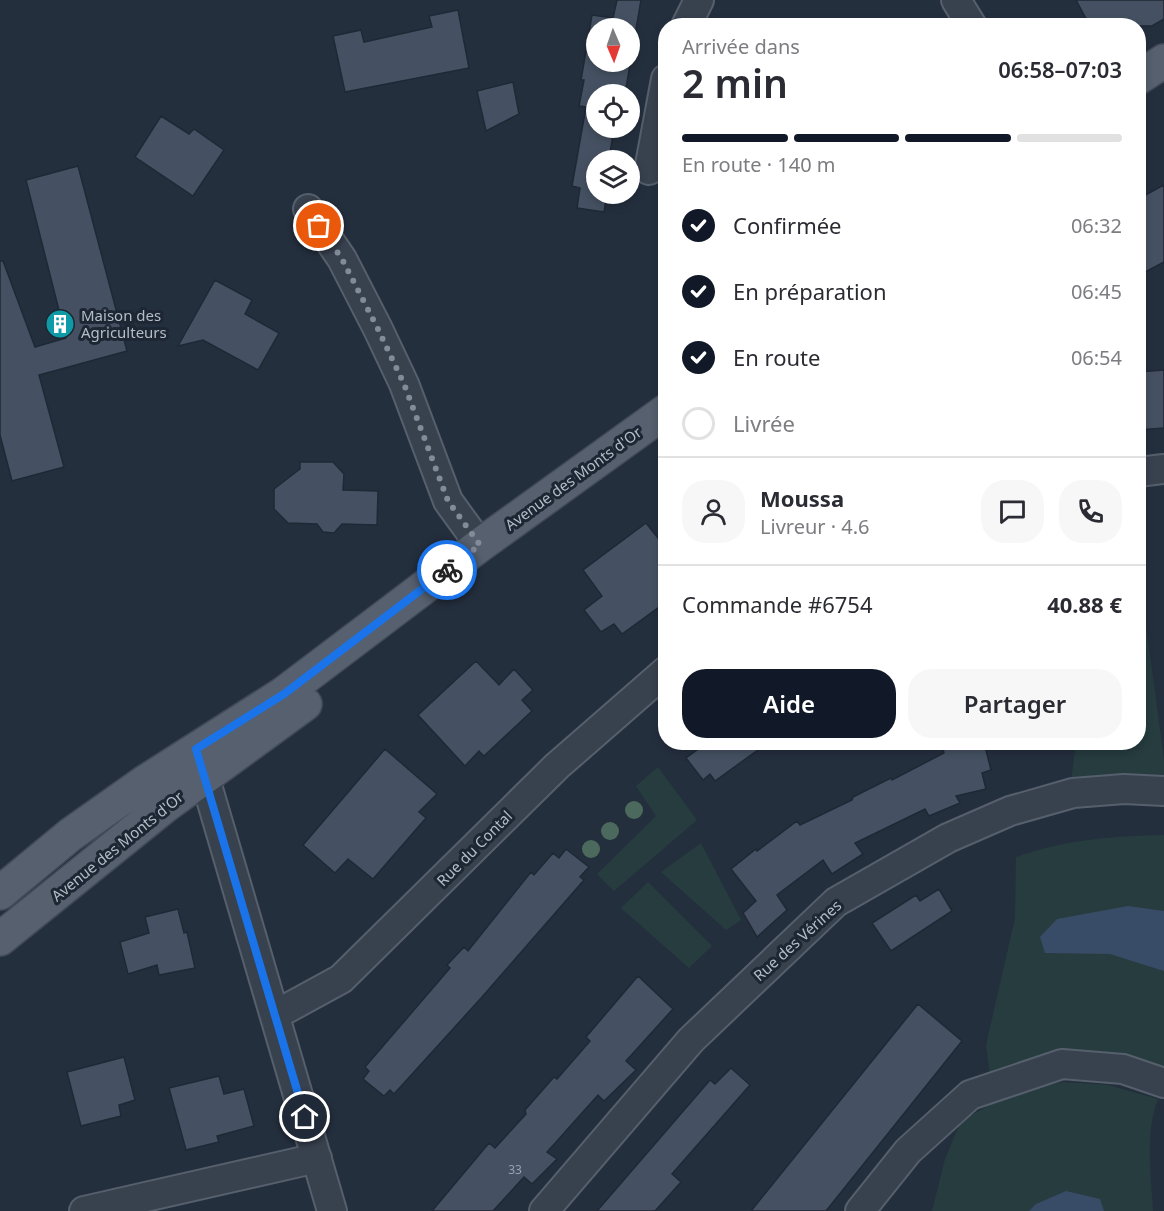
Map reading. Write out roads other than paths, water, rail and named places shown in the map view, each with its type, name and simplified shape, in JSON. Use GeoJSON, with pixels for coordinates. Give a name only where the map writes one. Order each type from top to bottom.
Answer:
{"type":"FeatureCollection","features":[{"type":"Feature","properties":{"kind":"main road"},"geometry":{"type":"LineString","coordinates":[[1146,73],[1164,61]]}},
{"type":"Feature","properties":{"kind":"main road","name":"Avenue des Monts d'Or"},"geometry":{"type":"LineString","coordinates":[[0,893],[70,835],[145,782],[200,764],[313,698],[480,545],[658,417]]}},
{"type":"Feature","properties":{"kind":"main road","name":"Avenue des Monts d'Or"},"geometry":{"type":"LineString","coordinates":[[0,939],[165,806],[200,764]]}},
{"type":"Feature","properties":{"kind":"street"},"geometry":{"type":"LineString","coordinates":[[690,18],[699,0]]}},
{"type":"Feature","properties":{"kind":"street"},"geometry":{"type":"LineString","coordinates":[[956,0],[967,18]]}},
{"type":"Feature","properties":{"kind":"street"},"geometry":{"type":"LineString","coordinates":[[649,170],[658,122]]}},
{"type":"Feature","properties":{"kind":"street"},"geometry":{"type":"LineString","coordinates":[[308,209],[342,259],[378,329],[404,384],[448,501],[480,545]]}},
{"type":"Feature","properties":{"kind":"street"},"geometry":{"type":"LineString","coordinates":[[1146,471],[1164,469]]}},
{"type":"Feature","properties":{"kind":"street","name":"Rue du Contal"},"geometry":{"type":"LineString","coordinates":[[274,1015],[341,980],[557,766],[658,678]]}},
{"type":"Feature","properties":{"kind":"street"},"geometry":{"type":"LineString","coordinates":[[200,764],[332,1211]]}},
{"type":"Feature","properties":{"kind":"street","name":"Rue des Vérines"},"geometry":{"type":"LineString","coordinates":[[544,1211],[691,1040],[836,902],[948,838],[1010,811],[1073,794],[1124,789],[1164,791]]}},
{"type":"Feature","properties":{"kind":"street"},"geometry":{"type":"LineString","coordinates":[[860,1211],[908,1150],[970,1095],[1062,1064],[1122,1070],[1164,1083]]}},
{"type":"Feature","properties":{"kind":"street"},"geometry":{"type":"LineString","coordinates":[[84,1211],[317,1158]]}},
{"type":"Feature","properties":{"kind":"water"},"geometry":{"type":"Polygon","coordinates":[[[1128,906],[1164,911],[1164,971],[1110,954],[1045,953],[1040,937],[1057,919],[1128,906]]]}},
{"type":"Feature","properties":{"kind":"water"},"geometry":{"type":"Polygon","coordinates":[[[1066,1191],[1100,1199],[1104,1211],[1029,1211],[1036,1204],[1066,1191]]]}},
{"type":"Feature","properties":{"kind":"place","name":"Maison des Agriculteurs"},"geometry":{"type":"Point","coordinates":[60,324]}}]}
